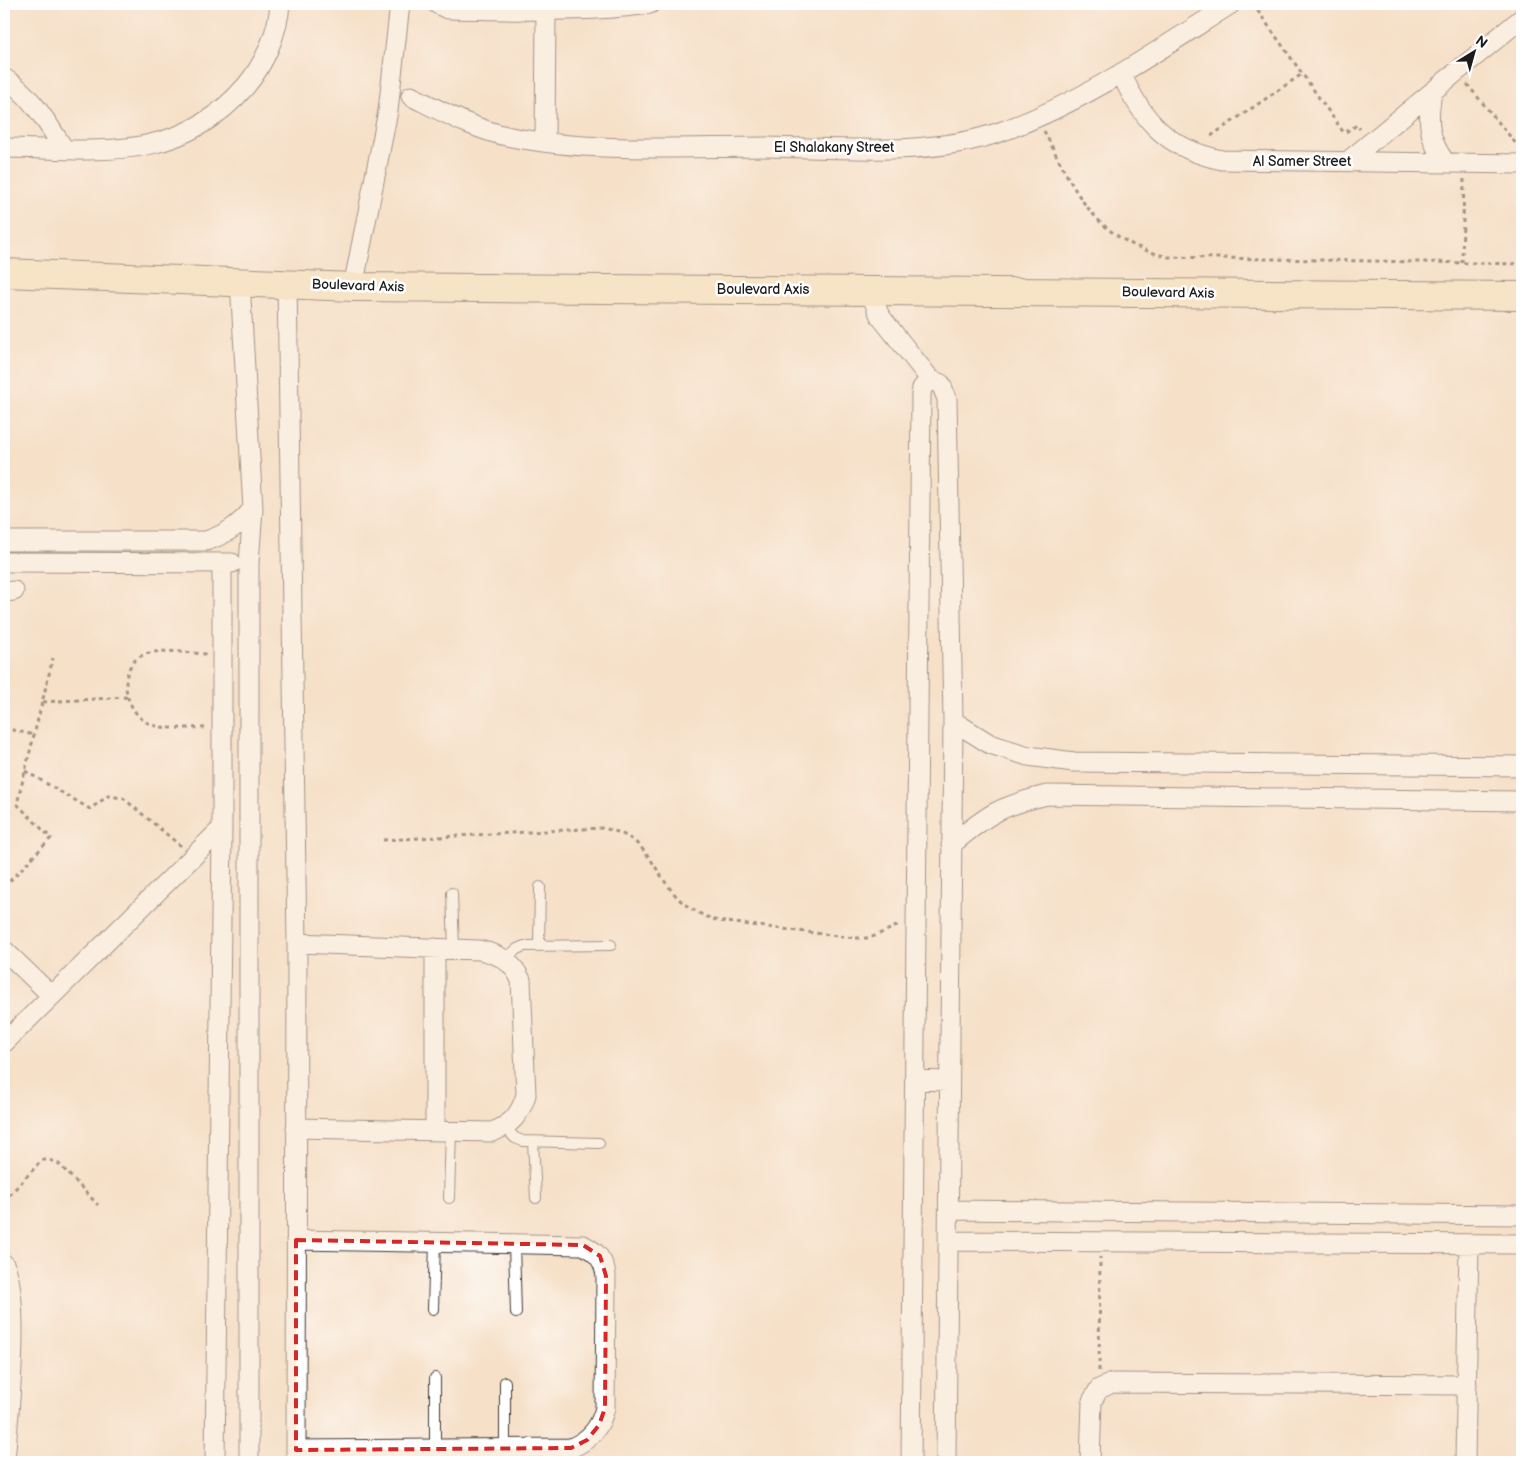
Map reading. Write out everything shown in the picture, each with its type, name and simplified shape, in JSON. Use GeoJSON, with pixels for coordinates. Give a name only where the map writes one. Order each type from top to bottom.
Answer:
{"type":"FeatureCollection","features":[{"type":"Feature","properties":{"kind":"street"},"geometry":{"type":"LineString","coordinates":[[4,148],[134,149],[168,141],[201,126],[229,105],[252,78],[269,47],[280,4]]}},
{"type":"Feature","properties":{"kind":"street"},"geometry":{"type":"LineString","coordinates":[[353,287],[388,111],[400,4]]}},
{"type":"Feature","properties":{"kind":"street"},"geometry":{"type":"LineString","coordinates":[[437,4],[448,8],[546,10],[596,9],[650,4]]}},
{"type":"Feature","properties":{"kind":"street","name":"El Shalakany Street"},"geometry":{"type":"LineString","coordinates":[[411,96],[478,128],[545,142],[628,147],[940,146],[999,133],[1036,118],[1121,73],[1231,4]]}},
{"type":"Feature","properties":{"kind":"street"},"geometry":{"type":"LineString","coordinates":[[545,142],[546,10]]}},
{"type":"Feature","properties":{"kind":"street"},"geometry":{"type":"LineString","coordinates":[[1348,161],[1522,18]]}},
{"type":"Feature","properties":{"kind":"street","name":"Al Samer Street"},"geometry":{"type":"LineString","coordinates":[[1121,73],[1135,102],[1150,122],[1175,144],[1190,151],[1222,160],[1522,164]]}},
{"type":"Feature","properties":{"kind":"street"},"geometry":{"type":"LineString","coordinates":[[4,78],[32,104],[64,149]]}},
{"type":"Feature","properties":{"kind":"street"},"geometry":{"type":"LineString","coordinates":[[1432,93],[1429,129],[1435,147],[1455,163]]}},
{"type":"Feature","properties":{"kind":"street","name":"Boulevard Axis"},"geometry":{"type":"LineString","coordinates":[[4,274],[288,282],[353,287],[1522,296]]}},
{"type":"Feature","properties":{"kind":"street"},"geometry":{"type":"LineString","coordinates":[[240,281],[253,509],[249,563],[249,1462]]}},
{"type":"Feature","properties":{"kind":"street"},"geometry":{"type":"LineString","coordinates":[[288,282],[297,943],[296,1128],[296,1240],[296,1456],[435,1450],[571,1448],[587,1440],[594,1433],[605,1408],[606,1276],[605,1266],[600,1256],[583,1245],[296,1240]]}},
{"type":"Feature","properties":{"kind":"street"},"geometry":{"type":"LineString","coordinates":[[869,290],[880,316],[930,379],[941,384],[947,399],[953,721],[948,1081],[949,1210],[946,1462]]}},
{"type":"Feature","properties":{"kind":"street"},"geometry":{"type":"LineString","coordinates":[[911,1462],[921,395],[922,388],[930,379]]}},
{"type":"Feature","properties":{"kind":"street"},"geometry":{"type":"LineString","coordinates":[[4,540],[206,541],[224,535],[240,524],[253,509]]}},
{"type":"Feature","properties":{"kind":"street"},"geometry":{"type":"LineString","coordinates":[[4,562],[249,563]]}},
{"type":"Feature","properties":{"kind":"street"},"geometry":{"type":"LineString","coordinates":[[215,1462],[222,828],[222,564]]}},
{"type":"Feature","properties":{"kind":"street"},"geometry":{"type":"LineString","coordinates":[[953,721],[990,744],[1028,756],[1074,762],[1522,766]]}},
{"type":"Feature","properties":{"kind":"street"},"geometry":{"type":"LineString","coordinates":[[951,845],[983,817],[1010,804],[1047,795],[1522,801]]}},
{"type":"Feature","properties":{"kind":"street"},"geometry":{"type":"LineString","coordinates":[[4,1043],[222,828]]}},
{"type":"Feature","properties":{"kind":"street"},"geometry":{"type":"LineString","coordinates":[[296,1128],[492,1132],[504,1127],[515,1119],[522,1108],[526,1095],[521,980],[516,968],[505,959],[479,950],[297,943]]}},
{"type":"Feature","properties":{"kind":"street"},"geometry":{"type":"LineString","coordinates":[[435,948],[443,1130]]}},
{"type":"Feature","properties":{"kind":"street"},"geometry":{"type":"LineString","coordinates":[[4,950],[52,996]]}},
{"type":"Feature","properties":{"kind":"street"},"geometry":{"type":"LineString","coordinates":[[915,1080],[948,1081]]}},
{"type":"Feature","properties":{"kind":"street"},"geometry":{"type":"LineString","coordinates":[[949,1210],[1522,1215]]}},
{"type":"Feature","properties":{"kind":"street"},"geometry":{"type":"LineString","coordinates":[[948,1241],[1522,1244]]}},
{"type":"Feature","properties":{"kind":"street"},"geometry":{"type":"LineString","coordinates":[[1465,1462],[1469,1245]]}},
{"type":"Feature","properties":{"kind":"street"},"geometry":{"type":"LineString","coordinates":[[4,1264],[11,1292],[13,1321],[5,1462]]}},
{"type":"Feature","properties":{"kind":"street"},"geometry":{"type":"LineString","coordinates":[[1090,1462],[1092,1401],[1099,1389],[1112,1382],[1467,1386]]}},
{"type":"Feature","properties":{"kind":"lane"},"geometry":{"type":"LineString","coordinates":[[539,946],[540,888]]}},
{"type":"Feature","properties":{"kind":"lane"},"geometry":{"type":"LineString","coordinates":[[452,892],[454,949]]}},
{"type":"Feature","properties":{"kind":"lane"},"geometry":{"type":"LineString","coordinates":[[505,959],[517,949],[539,946],[611,945]]}},
{"type":"Feature","properties":{"kind":"lane"},"geometry":{"type":"LineString","coordinates":[[504,1127],[523,1142],[599,1143]]}},
{"type":"Feature","properties":{"kind":"lane"},"geometry":{"type":"LineString","coordinates":[[443,1130],[449,1198]]}},
{"type":"Feature","properties":{"kind":"lane"},"geometry":{"type":"LineString","coordinates":[[534,1142],[536,1198]]}},
{"type":"Feature","properties":{"kind":"lane"},"geometry":{"type":"LineString","coordinates":[[433,1309],[435,1242]]}},
{"type":"Feature","properties":{"kind":"lane"},"geometry":{"type":"LineString","coordinates":[[514,1243],[516,1313]]}},
{"type":"Feature","properties":{"kind":"lane"},"geometry":{"type":"LineString","coordinates":[[434,1378],[435,1450]]}},
{"type":"Feature","properties":{"kind":"lane"},"geometry":{"type":"LineString","coordinates":[[505,1382],[505,1449]]}},
{"type":"Feature","properties":{"kind":"path"},"geometry":{"type":"LineString","coordinates":[[1253,4],[1344,133],[1357,125],[1370,143]]}},
{"type":"Feature","properties":{"kind":"path"},"geometry":{"type":"LineString","coordinates":[[1467,64],[1477,76],[1467,84],[1518,146],[1522,142]]}},
{"type":"Feature","properties":{"kind":"path"},"geometry":{"type":"LineString","coordinates":[[1210,136],[1302,74]]}},
{"type":"Feature","properties":{"kind":"path"},"geometry":{"type":"LineString","coordinates":[[1036,118],[1075,191],[1091,213],[1126,242],[1148,252],[1168,257],[1522,264]]}},
{"type":"Feature","properties":{"kind":"path"},"geometry":{"type":"LineString","coordinates":[[1455,163],[1462,263]]}},
{"type":"Feature","properties":{"kind":"path"},"geometry":{"type":"LineString","coordinates":[[222,654],[150,653],[143,655],[132,664],[126,679],[128,697],[135,712],[152,725],[222,729]]}},
{"type":"Feature","properties":{"kind":"path"},"geometry":{"type":"LineString","coordinates":[[4,887],[51,838],[17,804],[53,658]]}},
{"type":"Feature","properties":{"kind":"path"},"geometry":{"type":"LineString","coordinates":[[43,702],[128,697]]}},
{"type":"Feature","properties":{"kind":"path"},"geometry":{"type":"LineString","coordinates":[[4,728],[34,735]]}},
{"type":"Feature","properties":{"kind":"path"},"geometry":{"type":"LineString","coordinates":[[25,771],[90,809],[108,796],[122,798],[193,856]]}},
{"type":"Feature","properties":{"kind":"path"},"geometry":{"type":"LineString","coordinates":[[382,840],[602,828],[623,833],[640,844],[679,898],[696,912],[718,921],[855,938],[870,938],[895,928],[916,911]]}},
{"type":"Feature","properties":{"kind":"path"},"geometry":{"type":"LineString","coordinates":[[4,1201],[42,1160],[50,1160],[59,1164],[98,1205]]}},
{"type":"Feature","properties":{"kind":"path"},"geometry":{"type":"LineString","coordinates":[[1099,1389],[1100,1242]]}},
{"type":"Feature","properties":{"kind":"highlighted area"},"geometry":{"type":"Polygon","coordinates":[[[296,1240],[572,1244],[583,1245],[600,1256],[606,1276],[605,1408],[599,1425],[587,1440],[571,1448],[296,1450],[296,1240]]]}}]}
